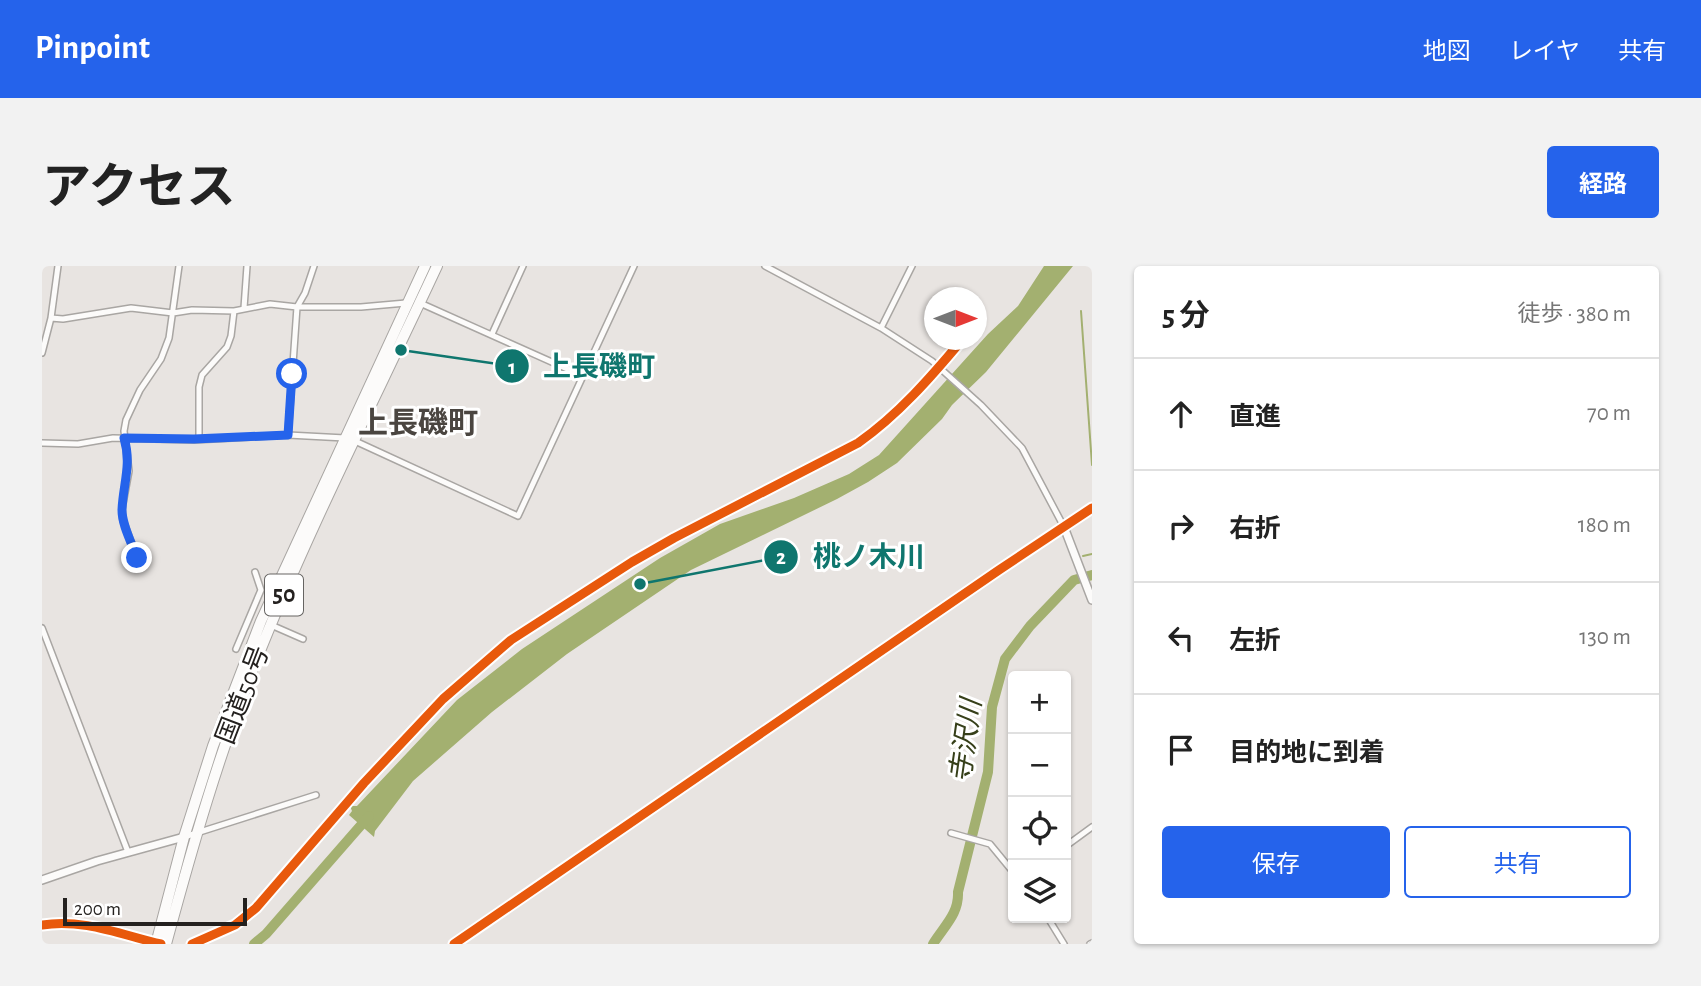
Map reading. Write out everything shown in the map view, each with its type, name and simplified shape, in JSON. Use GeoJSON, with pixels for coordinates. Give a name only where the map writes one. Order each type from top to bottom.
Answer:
{"type":"FeatureCollection","features":[{"type":"Feature","properties":{"kind":"highway","name":"国道50号"},"geometry":{"type":"LineString","coordinates":[[350,439],[425,266]]}},
{"type":"Feature","properties":{"kind":"highway","name":"国道50号"},"geometry":{"type":"LineString","coordinates":[[162,940],[184,837],[213,746],[261,621],[438,266]]}},
{"type":"Feature","properties":{"kind":"highway","name":"国道50号"},"geometry":{"type":"LineString","coordinates":[[162,940],[261,621]]}},
{"type":"Feature","properties":{"kind":"street"},"geometry":{"type":"LineString","coordinates":[[137,558],[123,520],[122,509],[129,471],[124,438],[126,420],[135,400],[161,359],[169,338],[179,266]]}},
{"type":"Feature","properties":{"kind":"street"},"geometry":{"type":"LineString","coordinates":[[244,308],[247,266]]}},
{"type":"Feature","properties":{"kind":"street"},"geometry":{"type":"LineString","coordinates":[[288,435],[297,307],[314,266]]}},
{"type":"Feature","properties":{"kind":"street"},"geometry":{"type":"LineString","coordinates":[[492,334],[523,266]]}},
{"type":"Feature","properties":{"kind":"street"},"geometry":{"type":"LineString","coordinates":[[42,443],[78,444],[124,438],[199,439],[288,435],[350,439],[518,516],[634,266]]}},
{"type":"Feature","properties":{"kind":"street"},"geometry":{"type":"LineString","coordinates":[[765,266],[881,328],[932,361],[1012,435],[1026,453],[1064,527],[1091,598]]}},
{"type":"Feature","properties":{"kind":"street"},"geometry":{"type":"LineString","coordinates":[[881,328],[912,266]]}},
{"type":"Feature","properties":{"kind":"street"},"geometry":{"type":"LineString","coordinates":[[42,353],[59,267]]}},
{"type":"Feature","properties":{"kind":"street"},"geometry":{"type":"LineString","coordinates":[[51,318],[63,319],[131,308],[173,313],[234,310],[270,304],[297,307],[361,307],[420,303],[583,376]]}},
{"type":"Feature","properties":{"kind":"street"},"geometry":{"type":"LineString","coordinates":[[199,439],[199,387],[202,376],[227,347],[234,310]]}},
{"type":"Feature","properties":{"kind":"street"},"geometry":{"type":"LineString","coordinates":[[454,944],[1092,508]]}},
{"type":"Feature","properties":{"kind":"street"},"geometry":{"type":"LineString","coordinates":[[236,649],[261,621],[261,590],[255,572]]}},
{"type":"Feature","properties":{"kind":"street"},"geometry":{"type":"LineString","coordinates":[[261,621],[303,639]]}},
{"type":"Feature","properties":{"kind":"street"},"geometry":{"type":"LineString","coordinates":[[42,628],[45,647],[128,852]]}},
{"type":"Feature","properties":{"kind":"street"},"geometry":{"type":"LineString","coordinates":[[42,880],[316,795]]}},
{"type":"Feature","properties":{"kind":"street"},"geometry":{"type":"LineString","coordinates":[[1071,842],[1092,827]]}},
{"type":"Feature","properties":{"kind":"street"},"geometry":{"type":"LineString","coordinates":[[955,833],[988,842],[1008,864]]}},
{"type":"Feature","properties":{"kind":"street"},"geometry":{"type":"LineString","coordinates":[[1051,923],[1064,944]]}},
{"type":"Feature","properties":{"kind":"shaded area"},"geometry":{"type":"Polygon","coordinates":[[[1044,266],[1073,266],[986,372],[897,463],[837,499],[691,570],[567,654],[492,712],[413,781],[375,831],[374,837],[349,815],[352,811],[350,806],[357,806],[457,700],[522,649],[660,558],[720,524],[794,498],[849,474],[879,455],[974,350],[987,350],[987,335],[1018,306],[1044,266]]]}},
{"type":"Feature","properties":{"kind":"waterway"},"geometry":{"type":"LineString","coordinates":[[1081,311],[1092,465]]}},
{"type":"Feature","properties":{"kind":"waterway"},"geometry":{"type":"LineString","coordinates":[[1083,556],[1092,554]]}},
{"type":"Feature","properties":{"kind":"waterway","name":"寺沢川"},"geometry":{"type":"LineString","coordinates":[[933,944],[950,920],[958,900],[988,772],[992,707],[1005,659],[1030,626],[1074,580],[1092,575]]}},
{"type":"Feature","properties":{"kind":"waterway"},"geometry":{"type":"LineString","coordinates":[[254,944],[266,934],[369,816]]}},
{"type":"Feature","properties":{"kind":"cycle path"},"geometry":{"type":"LineString","coordinates":[[192,944],[235,925],[256,908],[364,783],[443,699],[511,640],[674,538],[858,443],[900,408],[953,350]]}},
{"type":"Feature","properties":{"kind":"cycle path"},"geometry":{"type":"LineString","coordinates":[[454,944],[1092,508]]}},
{"type":"Feature","properties":{"kind":"cycle path"},"geometry":{"type":"LineString","coordinates":[[42,925],[57,923],[87,926],[161,944]]}},
{"type":"Feature","properties":{"kind":"place","name":"上長磯町"},"geometry":{"type":"Point","coordinates":[401,350]}},
{"type":"Feature","properties":{"kind":"place","name":"桃ノ木川"},"geometry":{"type":"Point","coordinates":[640,584]}},
{"type":"Feature","properties":{"kind":"district","name":"上長磯町"},"geometry":{"type":"Point","coordinates":[418,424]}},
{"type":"Feature","properties":{"kind":"route"},"geometry":{"type":"LineString","coordinates":[[137,558],[123,520],[122,509],[129,471],[124,438],[194,439],[288,435],[292,374]]}}]}
